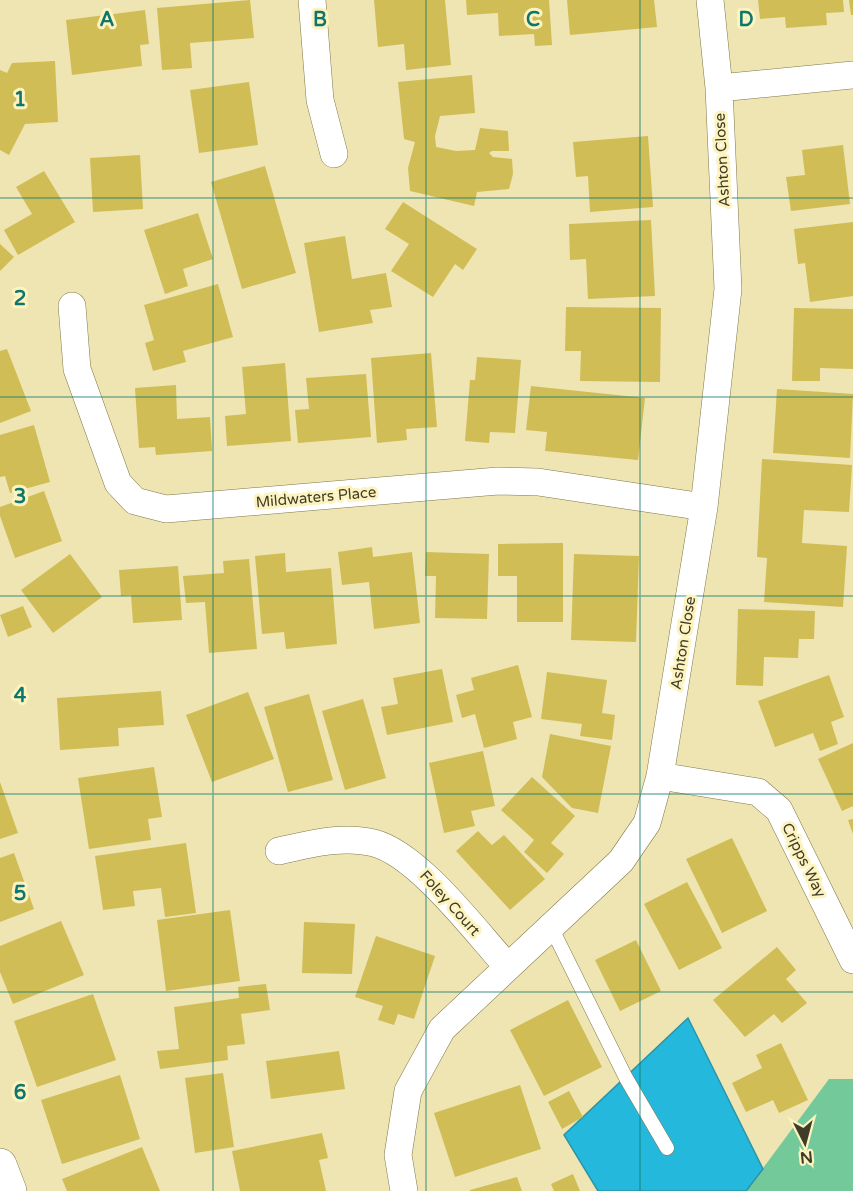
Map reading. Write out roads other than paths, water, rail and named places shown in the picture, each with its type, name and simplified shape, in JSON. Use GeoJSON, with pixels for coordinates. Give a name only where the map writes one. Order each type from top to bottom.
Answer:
{"type":"FeatureCollection","features":[{"type":"Feature","properties":{"kind":"street"},"geometry":{"type":"LineString","coordinates":[[312,0],[320,100],[334,154]]}},
{"type":"Feature","properties":{"kind":"street","name":"Ashton Close"},"geometry":{"type":"LineString","coordinates":[[404,1191],[398,1155],[408,1091],[442,1029],[621,861],[646,823],[660,776],[704,507],[728,289],[719,88],[710,0]]}},
{"type":"Feature","properties":{"kind":"street"},"geometry":{"type":"LineString","coordinates":[[719,88],[853,75]]}},
{"type":"Feature","properties":{"kind":"street","name":"Mildwaters Place"},"geometry":{"type":"LineString","coordinates":[[72,306],[77,369],[118,483],[135,501],[166,509],[486,482],[528,482],[704,507]]}},
{"type":"Feature","properties":{"kind":"street","name":"Cripps Way"},"geometry":{"type":"LineString","coordinates":[[660,776],[758,792],[779,810],[853,960]]}},
{"type":"Feature","properties":{"kind":"street","name":"Foley Court"},"geometry":{"type":"LineString","coordinates":[[279,851],[330,840],[375,843],[415,865],[508,967]]}},
{"type":"Feature","properties":{"kind":"street"},"geometry":{"type":"LineString","coordinates":[[0,1165],[10,1191]]}},
{"type":"Feature","properties":{"kind":"lane"},"geometry":{"type":"LineString","coordinates":[[551,927],[626,1078],[667,1148]]}},
{"type":"Feature","properties":{"kind":"water"},"geometry":{"type":"Polygon","coordinates":[[[688,1018],[763,1169],[746,1191],[598,1191],[564,1135],[688,1018]]]}}]}
